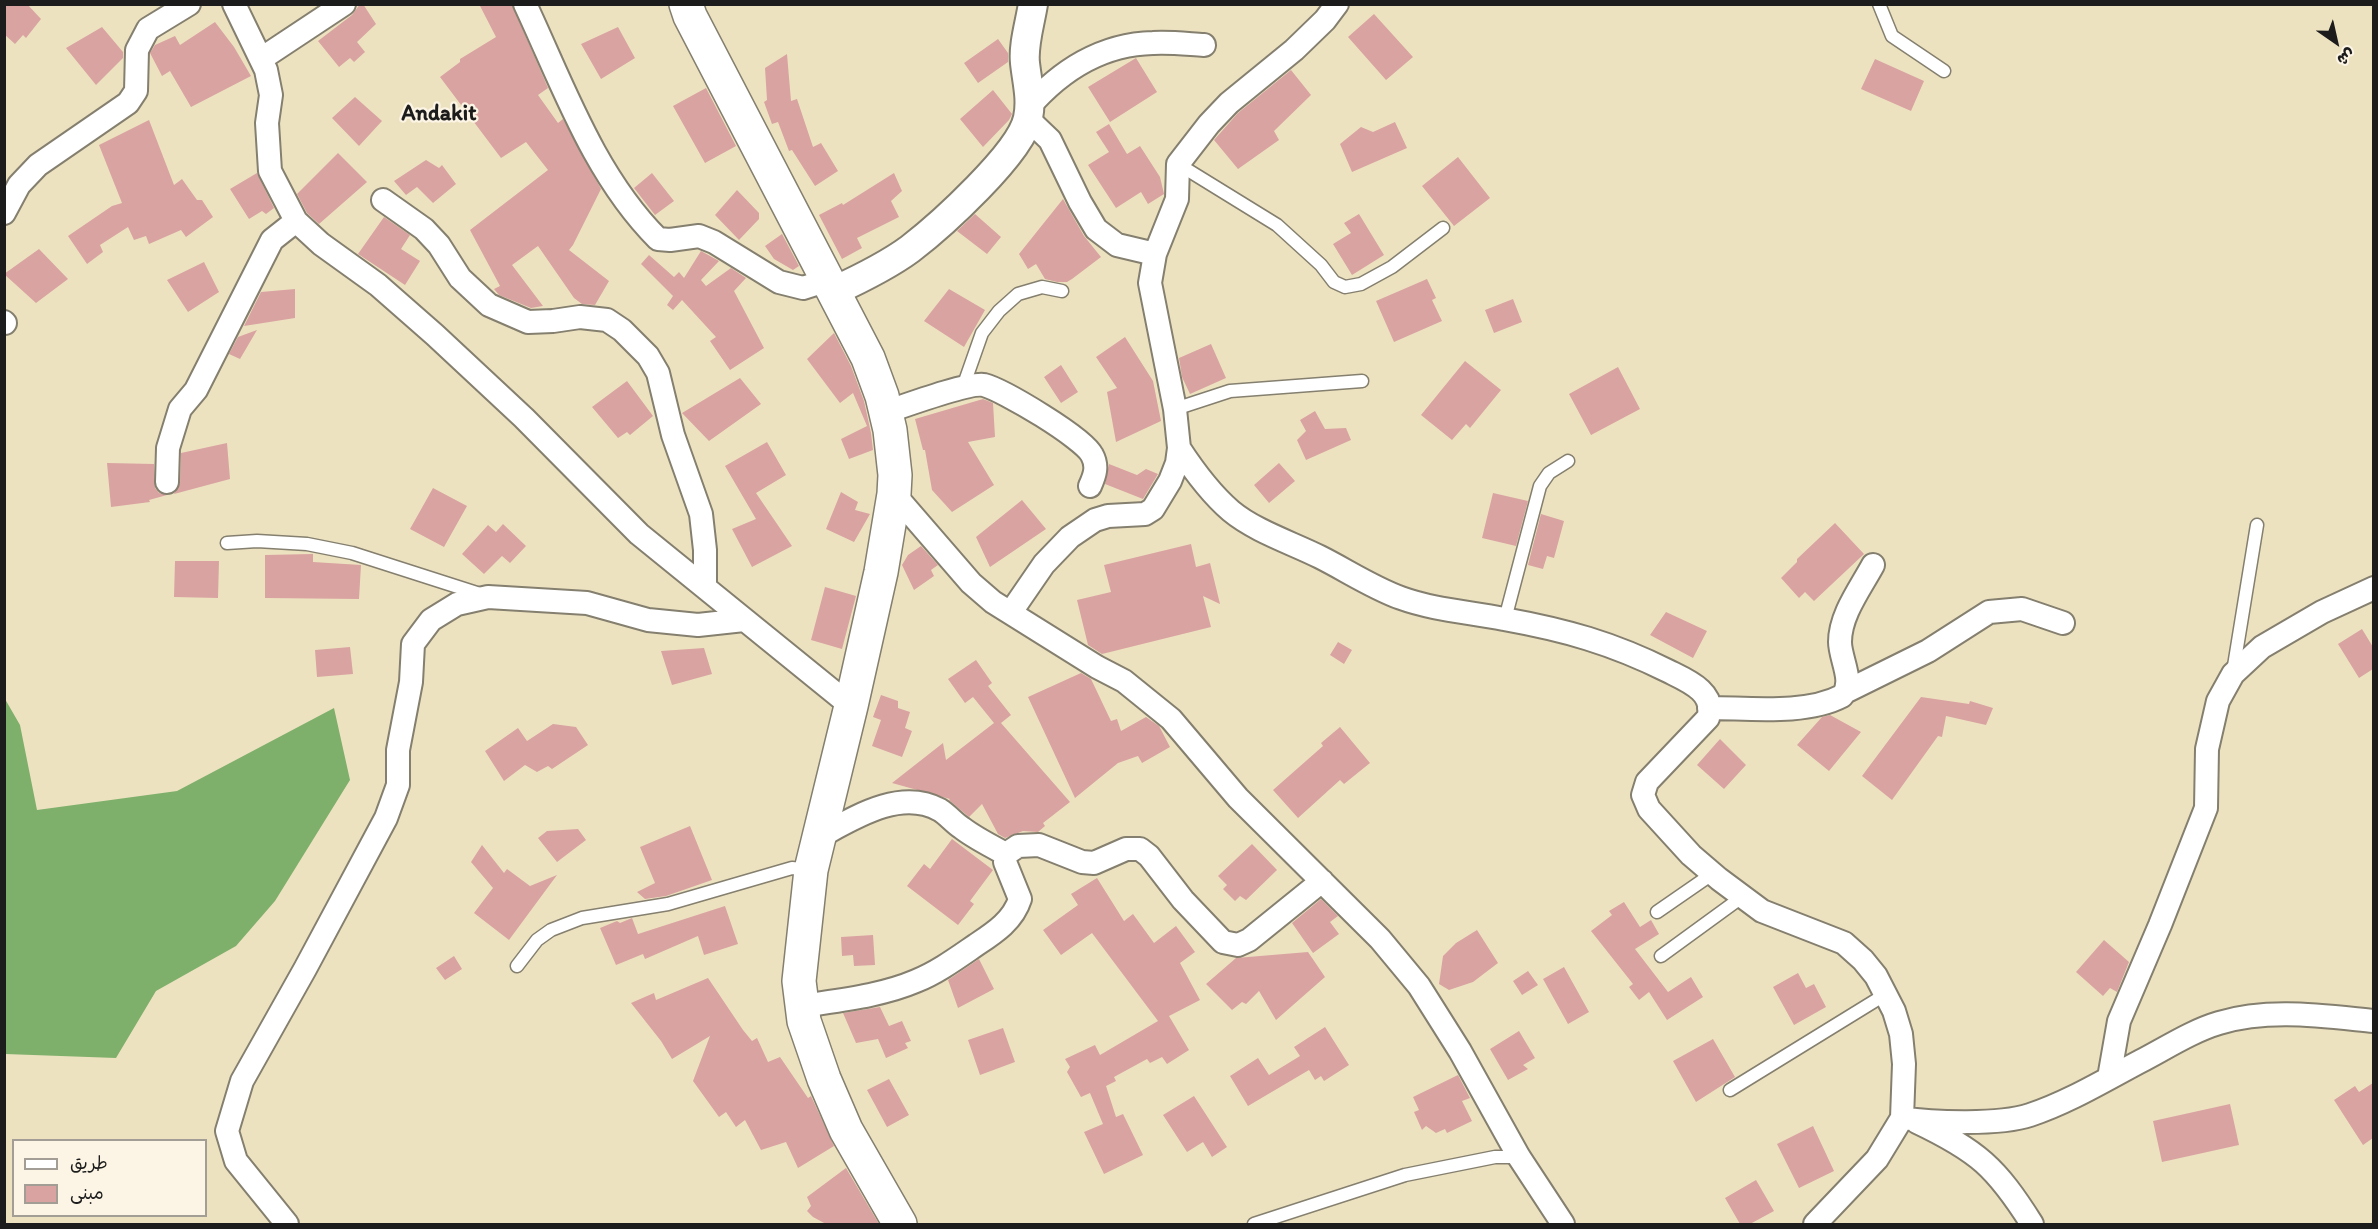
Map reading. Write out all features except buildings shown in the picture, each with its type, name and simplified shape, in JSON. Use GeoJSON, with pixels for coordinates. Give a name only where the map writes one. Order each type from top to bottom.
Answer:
{"type":"FeatureCollection","features":[{"type":"Feature","properties":{"kind":"main road"},"geometry":{"type":"LineString","coordinates":[[686,4],[868,358],[886,412],[895,475],[894,494],[851,706],[811,870],[799,981],[804,1021],[820,1068],[846,1130],[900,1224]]}},
{"type":"Feature","properties":{"kind":"street"},"geometry":{"type":"LineString","coordinates":[[4,213],[19,185],[38,165],[128,103],[136,91],[137,50],[148,29],[189,4]]}},
{"type":"Feature","properties":{"kind":"street"},"geometry":{"type":"LineString","coordinates":[[234,4],[266,70],[271,95],[267,123],[270,171],[296,221],[321,244],[378,285],[435,334],[524,418],[639,534],[851,706]]}},
{"type":"Feature","properties":{"kind":"street"},"geometry":{"type":"LineString","coordinates":[[261,59],[344,4]]}},
{"type":"Feature","properties":{"kind":"street"},"geometry":{"type":"LineString","coordinates":[[525,4],[597,157],[637,219],[658,239],[670,240],[699,236],[714,242],[779,282],[803,288],[831,286],[871,273],[910,249],[984,180],[1016,144],[1028,114],[1041,94],[1070,69],[1104,52],[1122,47],[1154,42],[1204,45]]}},
{"type":"Feature","properties":{"kind":"street"},"geometry":{"type":"LineString","coordinates":[[1033,4],[1025,61],[1029,93],[1028,114],[1050,140],[1080,202],[1096,229],[1117,245],[1155,254]]}},
{"type":"Feature","properties":{"kind":"street"},"geometry":{"type":"LineString","coordinates":[[1011,612],[1044,564],[1070,537],[1095,520],[1108,516],[1145,514],[1153,508],[1170,481],[1177,463],[1179,448],[1174,409],[1150,283],[1155,254],[1177,199],[1178,164],[1209,124],[1229,103],[1294,50],[1325,20],[1337,4]]}},
{"type":"Feature","properties":{"kind":"street"},"geometry":{"type":"LineString","coordinates":[[383,200],[424,229],[439,245],[460,278],[489,305],[528,322],[580,317],[607,320],[622,330],[648,356],[658,373],[673,435],[701,514],[705,550],[705,587]]}},
{"type":"Feature","properties":{"kind":"street"},"geometry":{"type":"LineString","coordinates":[[167,482],[168,448],[180,409],[196,390],[272,240],[296,221]]}},
{"type":"Feature","properties":{"kind":"street"},"geometry":{"type":"LineString","coordinates":[[886,412],[963,387],[983,385],[1013,399],[1084,443],[1093,456],[1096,473],[1090,486]]}},
{"type":"Feature","properties":{"kind":"street"},"geometry":{"type":"LineString","coordinates":[[1179,448],[1202,482],[1232,512],[1400,598],[1432,607],[1505,619],[1585,636],[1638,656],[1694,684],[1705,696],[1709,708],[1708,718],[1647,782],[1643,795],[1649,810],[1659,823],[1712,874],[1762,911],[1844,943],[1863,960],[1887,994],[1901,1034],[1906,1119],[1877,1159],[1815,1224]]}},
{"type":"Feature","properties":{"kind":"street"},"geometry":{"type":"LineString","coordinates":[[894,494],[971,584],[993,602],[1097,667],[1124,681],[1171,718],[1239,798],[1380,939],[1419,986],[1460,1051],[1519,1157],[1563,1224]]}},
{"type":"Feature","properties":{"kind":"street"},"geometry":{"type":"LineString","coordinates":[[1845,692],[1847,685],[1839,645],[1840,633],[1852,603],[1874,565]]}},
{"type":"Feature","properties":{"kind":"street"},"geometry":{"type":"LineString","coordinates":[[2109,1078],[2119,1021],[2203,819],[2206,808],[2207,749],[2218,701],[2233,674],[2262,647],[2289,629],[2373,588]]}},
{"type":"Feature","properties":{"kind":"street"},"geometry":{"type":"LineString","coordinates":[[287,1224],[236,1161],[227,1131],[242,1081],[386,818],[398,785],[398,750],[411,682],[412,644],[431,620],[458,604],[488,597],[587,603],[648,620],[698,625],[744,620]]}},
{"type":"Feature","properties":{"kind":"street"},"geometry":{"type":"LineString","coordinates":[[1709,708],[1778,709],[1834,700],[1845,692],[1928,651],[1989,612],[2022,609],[2063,623]]}},
{"type":"Feature","properties":{"kind":"street"},"geometry":{"type":"LineString","coordinates":[[819,837],[882,806],[918,802],[941,810],[962,829],[1006,854]]}},
{"type":"Feature","properties":{"kind":"street"},"geometry":{"type":"LineString","coordinates":[[802,1006],[900,987],[945,966],[986,938],[1014,914],[1020,899],[1005,862],[1006,854],[1018,846],[1039,845],[1082,862],[1094,863],[1126,849],[1140,849],[1149,856],[1183,900],[1214,933],[1230,945],[1242,944],[1249,940],[1322,881]]}},
{"type":"Feature","properties":{"kind":"street"},"geometry":{"type":"LineString","coordinates":[[1906,1119],[1999,1122],[2028,1116],[2064,1101],[2217,1023],[2247,1016],[2316,1015],[2373,1021]]}},
{"type":"Feature","properties":{"kind":"street"},"geometry":{"type":"LineString","coordinates":[[1906,1119],[1966,1147],[1985,1161],[2008,1187],[2032,1224]]}},
{"type":"Feature","properties":{"kind":"lane"},"geometry":{"type":"LineString","coordinates":[[1879,4],[1892,36],[1944,71]]}},
{"type":"Feature","properties":{"kind":"lane"},"geometry":{"type":"LineString","coordinates":[[1178,164],[1277,225],[1321,265],[1334,282],[1345,287],[1361,284],[1392,267],[1443,228]]}},
{"type":"Feature","properties":{"kind":"lane"},"geometry":{"type":"LineString","coordinates":[[963,387],[982,333],[999,311],[1018,294],[1042,287],[1062,291]]}},
{"type":"Feature","properties":{"kind":"lane"},"geometry":{"type":"LineString","coordinates":[[1174,409],[1230,391],[1362,381]]}},
{"type":"Feature","properties":{"kind":"lane"},"geometry":{"type":"LineString","coordinates":[[1505,619],[1540,486],[1550,473],[1568,461]]}},
{"type":"Feature","properties":{"kind":"lane"},"geometry":{"type":"LineString","coordinates":[[2233,674],[2257,525]]}},
{"type":"Feature","properties":{"kind":"lane"},"geometry":{"type":"LineString","coordinates":[[227,543],[257,541],[307,544],[352,553],[488,597]]}},
{"type":"Feature","properties":{"kind":"lane"},"geometry":{"type":"LineString","coordinates":[[518,966],[537,940],[551,930],[582,918],[668,904],[792,868],[811,870]]}},
{"type":"Feature","properties":{"kind":"lane"},"geometry":{"type":"LineString","coordinates":[[1657,912],[1712,874]]}},
{"type":"Feature","properties":{"kind":"lane"},"geometry":{"type":"LineString","coordinates":[[1660,956],[1742,897]]}},
{"type":"Feature","properties":{"kind":"lane"},"geometry":{"type":"LineString","coordinates":[[1730,1090],[1887,994]]}},
{"type":"Feature","properties":{"kind":"lane"},"geometry":{"type":"LineString","coordinates":[[1254,1224],[1405,1176],[1495,1157],[1519,1157]]}},
{"type":"Feature","properties":{"kind":"green space"},"geometry":{"type":"Polygon","coordinates":[[[5,699],[20,725],[37,810],[177,791],[334,708],[350,780],[275,901],[236,946],[156,991],[116,1058],[5,1054],[5,699]]]}},
{"type":"Feature","properties":{"kind":"district","name":"Andakit"},"geometry":{"type":"Point","coordinates":[439,114]}}]}
